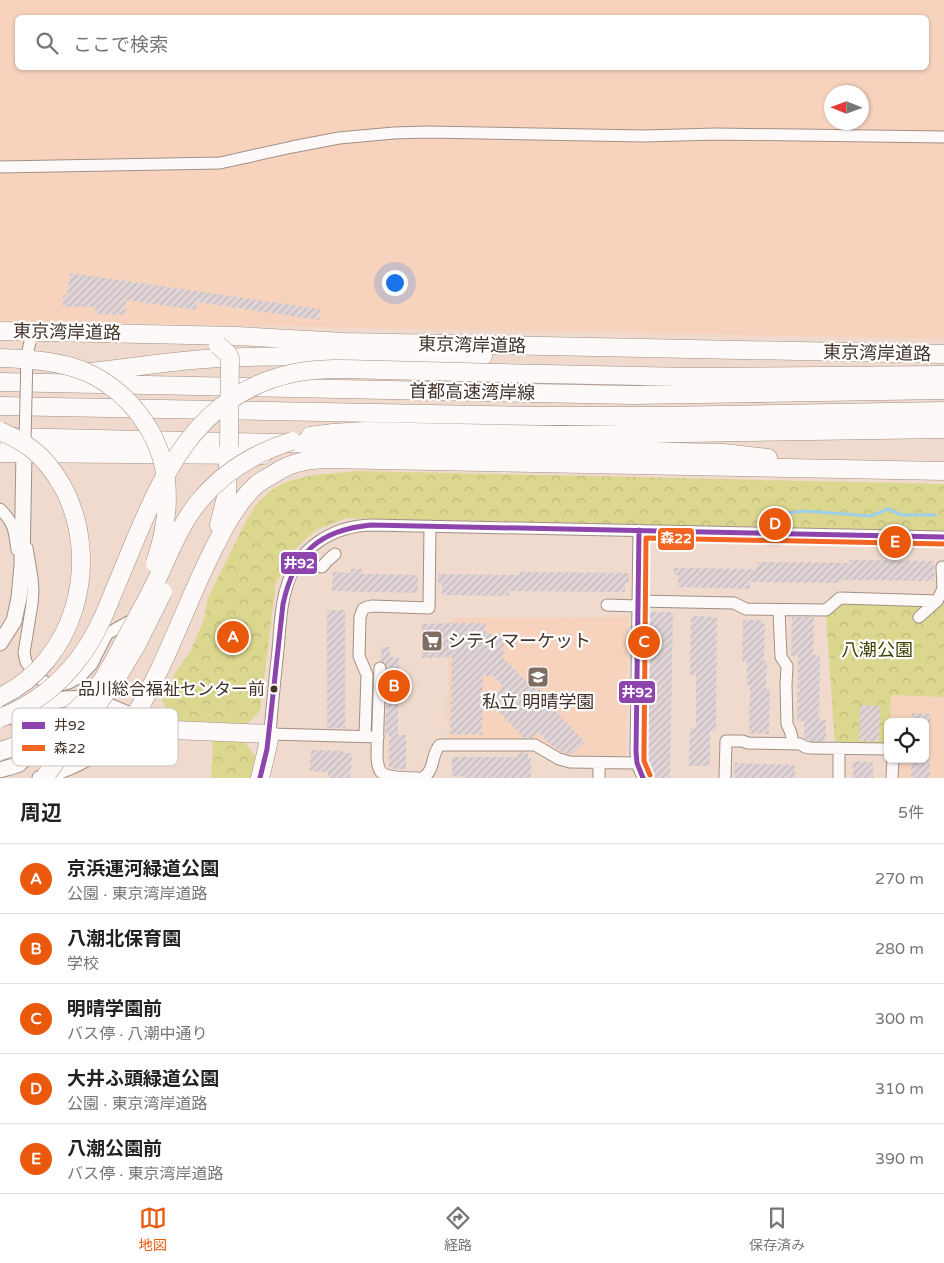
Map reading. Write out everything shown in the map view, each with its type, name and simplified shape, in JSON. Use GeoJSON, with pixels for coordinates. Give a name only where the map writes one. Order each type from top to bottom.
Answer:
{"type":"FeatureCollection","features":[{"type":"Feature","properties":{"kind":"highway","name":"東京湾岸道路"},"geometry":{"type":"LineString","coordinates":[[0,331],[37,337],[84,333],[237,336],[344,342],[944,354]]}},
{"type":"Feature","properties":{"kind":"highway"},"geometry":{"type":"LineString","coordinates":[[84,333],[129,341],[212,343],[218,345],[228,354],[230,358],[227,493],[218,531],[204,568]]}},
{"type":"Feature","properties":{"kind":"highway"},"geometry":{"type":"LineString","coordinates":[[0,380],[108,371],[144,365],[219,358],[471,357],[556,346]]}},
{"type":"Feature","properties":{"kind":"highway"},"geometry":{"type":"LineString","coordinates":[[633,376],[701,368],[886,362],[944,354]]}},
{"type":"Feature","properties":{"kind":"highway"},"geometry":{"type":"LineString","coordinates":[[0,358],[41,361],[85,372],[105,383],[122,396],[140,416],[154,438],[164,467],[166,481],[167,503],[163,535],[154,564],[109,669]]}},
{"type":"Feature","properties":{"kind":"highway"},"geometry":{"type":"LineString","coordinates":[[23,708],[44,694],[64,676],[81,656],[101,621],[156,494],[181,449],[198,428],[218,409],[252,387],[276,378],[310,370],[347,369],[728,377],[944,375]]}},
{"type":"Feature","properties":{"kind":"highway","name":"首都高速湾岸線"},"geometry":{"type":"LineString","coordinates":[[0,380],[633,395],[944,390]]}},
{"type":"Feature","properties":{"kind":"highway","name":"首都高速湾岸線"},"geometry":{"type":"LineString","coordinates":[[0,406],[555,416],[758,415],[944,411]]}},
{"type":"Feature","properties":{"kind":"highway"},"geometry":{"type":"LineString","coordinates":[[78,708],[90,696],[109,669],[156,581],[183,525],[200,500],[220,479],[243,463],[269,449],[292,441],[318,434],[349,431],[560,435],[941,430]]}},
{"type":"Feature","properties":{"kind":"highway"},"geometry":{"type":"LineString","coordinates":[[0,431],[33,450],[54,472],[69,499],[79,530],[82,564],[78,598],[60,641],[31,676],[0,698]]}},
{"type":"Feature","properties":{"kind":"highway"},"geometry":{"type":"LineString","coordinates":[[0,437],[723,454],[832,464],[858,470]]}},
{"type":"Feature","properties":{"kind":"highway"},"geometry":{"type":"LineString","coordinates":[[95,708],[126,664],[208,506],[224,486],[244,468],[292,441]]}},
{"type":"Feature","properties":{"kind":"highway"},"geometry":{"type":"LineString","coordinates":[[0,453],[25,447],[229,451],[309,456],[326,459]]}},
{"type":"Feature","properties":{"kind":"highway"},"geometry":{"type":"LineString","coordinates":[[139,708],[147,695],[204,568],[227,523],[245,497],[257,484],[282,468],[296,463],[326,459],[944,471]]}},
{"type":"Feature","properties":{"kind":"highway"},"geometry":{"type":"LineString","coordinates":[[0,718],[12,714]]}},
{"type":"Feature","properties":{"kind":"highway"},"geometry":{"type":"LineString","coordinates":[[178,730],[270,734],[260,778]]}},
{"type":"Feature","properties":{"kind":"highway"},"geometry":{"type":"LineString","coordinates":[[0,751],[12,747]]}},
{"type":"Feature","properties":{"kind":"highway"},"geometry":{"type":"LineString","coordinates":[[44,778],[52,766]]}},
{"type":"Feature","properties":{"kind":"main road"},"geometry":{"type":"LineString","coordinates":[[0,643],[14,621],[19,598],[22,565],[25,447]]}},
{"type":"Feature","properties":{"kind":"main road"},"geometry":{"type":"LineString","coordinates":[[16,708],[65,699],[92,701],[115,708]]}},
{"type":"Feature","properties":{"kind":"main road"},"geometry":{"type":"LineString","coordinates":[[0,711],[12,717]]}},
{"type":"Feature","properties":{"kind":"main road"},"geometry":{"type":"LineString","coordinates":[[0,770],[12,766]]}},
{"type":"Feature","properties":{"kind":"main road"},"geometry":{"type":"LineString","coordinates":[[38,778],[73,766]]}},
{"type":"Feature","properties":{"kind":"street"},"geometry":{"type":"LineString","coordinates":[[0,167],[220,163],[315,142],[354,136],[394,133],[944,137]]}},
{"type":"Feature","properties":{"kind":"street"},"geometry":{"type":"LineString","coordinates":[[25,447],[27,355],[37,337]]}},
{"type":"Feature","properties":{"kind":"street"},"geometry":{"type":"LineString","coordinates":[[0,509],[12,523],[17,552],[22,565]]}},
{"type":"Feature","properties":{"kind":"street"},"geometry":{"type":"LineString","coordinates":[[378,736],[300,731],[270,734],[284,598],[288,582],[298,561],[308,550],[318,541],[343,529],[364,525],[944,537]]}},
{"type":"Feature","properties":{"kind":"street"},"geometry":{"type":"LineString","coordinates":[[23,526],[33,587],[24,653],[26,662],[36,677],[50,684],[61,685],[80,677],[92,664],[108,634],[128,622]]}},
{"type":"Feature","properties":{"kind":"street"},"geometry":{"type":"LineString","coordinates":[[365,736],[367,674],[359,656],[360,617],[363,609],[372,606],[429,608],[426,550],[430,526]]}},
{"type":"Feature","properties":{"kind":"street"},"geometry":{"type":"LineString","coordinates":[[639,530],[636,752],[637,763],[643,778]]}},
{"type":"Feature","properties":{"kind":"street"},"geometry":{"type":"LineString","coordinates":[[322,567],[335,554]]}},
{"type":"Feature","properties":{"kind":"street"},"geometry":{"type":"LineString","coordinates":[[919,617],[936,601],[943,590],[942,567]]}},
{"type":"Feature","properties":{"kind":"street"},"geometry":{"type":"LineString","coordinates":[[607,605],[638,603],[734,603],[746,609],[826,610],[840,598],[936,601]]}},
{"type":"Feature","properties":{"kind":"street"},"geometry":{"type":"LineString","coordinates":[[779,610],[781,657],[787,666],[787,724],[793,744]]}},
{"type":"Feature","properties":{"kind":"street"},"geometry":{"type":"LineString","coordinates":[[380,668],[378,766],[381,772],[387,776],[417,778]]}},
{"type":"Feature","properties":{"kind":"street"},"geometry":{"type":"LineString","coordinates":[[725,778],[726,741],[800,744],[805,747],[884,749]]}},
{"type":"Feature","properties":{"kind":"street"},"geometry":{"type":"LineString","coordinates":[[422,778],[427,775],[434,764],[434,754],[440,745],[535,744],[559,759],[566,761],[637,763]]}},
{"type":"Feature","properties":{"kind":"street"},"geometry":{"type":"LineString","coordinates":[[839,748],[839,778]]}},
{"type":"Feature","properties":{"kind":"street"},"geometry":{"type":"LineString","coordinates":[[599,763],[599,778]]}},
{"type":"Feature","properties":{"kind":"street"},"geometry":{"type":"LineString","coordinates":[[892,778],[893,763]]}},
{"type":"Feature","properties":{"kind":"shaded area"},"geometry":{"type":"Polygon","coordinates":[[[0,0],[944,0],[944,339],[0,321],[0,0]]]}},
{"type":"Feature","properties":{"kind":"shaded area","name":"私立 明晴学園"},"geometry":{"type":"Polygon","coordinates":[[[629,617],[625,758],[561,758],[535,741],[451,740],[447,730],[449,624],[453,618],[629,617]]]}},
{"type":"Feature","properties":{"kind":"shaded area"},"geometry":{"type":"Polygon","coordinates":[[[891,695],[944,697],[944,778],[889,778],[889,763],[929,763],[929,718],[890,718],[891,695]]]}},
{"type":"Feature","properties":{"kind":"green space"},"geometry":{"type":"Polygon","coordinates":[[[358,471],[944,484],[944,532],[346,518],[316,530],[293,551],[276,583],[260,711],[247,724],[240,724],[239,740],[244,741],[256,758],[250,778],[211,778],[213,739],[233,740],[234,723],[178,722],[178,708],[167,708],[162,700],[175,673],[190,652],[203,622],[208,598],[255,506],[278,486],[289,481],[314,475],[358,471]]]}},
{"type":"Feature","properties":{"kind":"green space","name":"八潮公園"},"geometry":{"type":"Polygon","coordinates":[[[944,601],[944,697],[891,695],[890,718],[884,718],[884,747],[835,746],[826,615],[838,602],[939,605],[944,601]]]}},
{"type":"Feature","properties":{"kind":"building"},"geometry":{"type":"Polygon","coordinates":[[[70,273],[320,309],[319,320],[197,302],[196,310],[126,300],[125,315],[95,314],[95,307],[63,307],[63,295],[67,295],[70,273]]]}},
{"type":"Feature","properties":{"kind":"building"},"geometry":{"type":"Polygon","coordinates":[[[849,560],[934,561],[934,581],[841,580],[841,583],[750,582],[750,589],[678,587],[678,575],[674,575],[674,568],[757,569],[757,562],[849,563],[849,560]]]}},
{"type":"Feature","properties":{"kind":"building"},"geometry":{"type":"Polygon","coordinates":[[[351,569],[362,569],[362,574],[418,575],[418,593],[332,591],[333,572],[351,573],[351,569]]]}},
{"type":"Feature","properties":{"kind":"building"},"geometry":{"type":"Polygon","coordinates":[[[520,572],[629,573],[629,583],[625,583],[625,592],[509,591],[509,596],[442,595],[442,584],[438,584],[438,574],[520,575],[520,572]]]}},
{"type":"Feature","properties":{"kind":"building"},"geometry":{"type":"Polygon","coordinates":[[[327,610],[345,610],[345,728],[327,728],[327,610]]]}},
{"type":"Feature","properties":{"kind":"building"},"geometry":{"type":"Polygon","coordinates":[[[650,612],[673,612],[670,778],[656,778],[648,762],[650,612]]]}},
{"type":"Feature","properties":{"kind":"building"},"geometry":{"type":"Polygon","coordinates":[[[691,616],[717,617],[716,731],[710,731],[710,766],[689,766],[690,728],[696,728],[696,675],[690,675],[691,616]]]}},
{"type":"Feature","properties":{"kind":"building"},"geometry":{"type":"Polygon","coordinates":[[[792,617],[814,617],[813,655],[820,655],[819,720],[826,720],[826,741],[811,741],[804,738],[804,721],[797,721],[798,656],[791,656],[792,617]]]}},
{"type":"Feature","properties":{"kind":"building"},"geometry":{"type":"Polygon","coordinates":[[[743,620],[763,620],[763,624],[765,624],[764,661],[767,661],[766,689],[770,689],[769,734],[749,733],[750,685],[747,685],[747,662],[742,662],[743,620]]]}},
{"type":"Feature","properties":{"kind":"building"},"geometry":{"type":"Polygon","coordinates":[[[486,623],[486,634],[504,634],[503,658],[527,682],[530,679],[547,697],[545,700],[585,742],[571,755],[552,746],[538,732],[532,738],[524,738],[489,701],[503,686],[493,676],[483,676],[482,735],[450,734],[452,657],[422,658],[422,624],[486,623]]]}},
{"type":"Feature","properties":{"kind":"building"},"geometry":{"type":"Polygon","coordinates":[[[381,647],[390,647],[390,657],[399,657],[398,735],[406,735],[406,770],[389,768],[389,734],[385,734],[388,668],[381,661],[381,647]]]}},
{"type":"Feature","properties":{"kind":"building"},"geometry":{"type":"Polygon","coordinates":[[[860,705],[880,706],[879,741],[859,741],[860,705]]]}},
{"type":"Feature","properties":{"kind":"building"},"geometry":{"type":"Polygon","coordinates":[[[912,713],[931,714],[931,722],[929,722],[929,718],[912,718],[912,713]]]}},
{"type":"Feature","properties":{"kind":"building"},"geometry":{"type":"Polygon","coordinates":[[[311,750],[352,753],[350,778],[328,778],[328,772],[310,771],[311,750]]]}},
{"type":"Feature","properties":{"kind":"building"},"geometry":{"type":"Polygon","coordinates":[[[518,752],[528,753],[528,758],[531,758],[531,778],[462,778],[462,776],[452,776],[452,757],[518,757],[518,752]]]}},
{"type":"Feature","properties":{"kind":"building"},"geometry":{"type":"Polygon","coordinates":[[[930,759],[930,778],[911,778],[911,763],[929,763],[930,759]]]}},
{"type":"Feature","properties":{"kind":"building"},"geometry":{"type":"Polygon","coordinates":[[[853,761],[873,762],[873,778],[853,778],[853,761]]]}},
{"type":"Feature","properties":{"kind":"building"},"geometry":{"type":"Polygon","coordinates":[[[735,763],[795,765],[795,778],[734,778],[735,763]]]}},
{"type":"Feature","properties":{"kind":"waterway"},"geometry":{"type":"LineString","coordinates":[[764,522],[789,513],[805,511],[871,516],[888,509],[902,515],[935,515]]}},
{"type":"Feature","properties":{"kind":"transit line","name":"井92"},"geometry":{"type":"LineString","coordinates":[[260,778],[267,749],[283,604],[288,586],[302,558],[312,547],[337,532],[371,525],[944,537]]}},
{"type":"Feature","properties":{"kind":"transit line","name":"井92"},"geometry":{"type":"LineString","coordinates":[[639,530],[636,752],[637,763],[643,778]]}},
{"type":"Feature","properties":{"kind":"transit line","name":"森22"},"geometry":{"type":"LineString","coordinates":[[650,775],[644,761],[646,538],[944,544]]}},
{"type":"Feature","properties":{"kind":"place","name":"大井ふ頭緑道公園"},"geometry":{"type":"Point","coordinates":[775,524]}},
{"type":"Feature","properties":{"kind":"place","name":"八潮公園前"},"geometry":{"type":"Point","coordinates":[895,542]}},
{"type":"Feature","properties":{"kind":"place","name":"京浜運河緑道公園"},"geometry":{"type":"Point","coordinates":[233,637]}},
{"type":"Feature","properties":{"kind":"place","name":"シティマーケット"},"geometry":{"type":"Point","coordinates":[432,641]}},
{"type":"Feature","properties":{"kind":"place","name":"明晴学園前"},"geometry":{"type":"Point","coordinates":[644,642]}},
{"type":"Feature","properties":{"kind":"place","name":"私立 明晴学園"},"geometry":{"type":"Point","coordinates":[538,677]}},
{"type":"Feature","properties":{"kind":"place","name":"八潮北保育園"},"geometry":{"type":"Point","coordinates":[394,686]}},
{"type":"Feature","properties":{"kind":"place","name":"品川総合福祉センター前"},"geometry":{"type":"Point","coordinates":[274,689]}}]}
